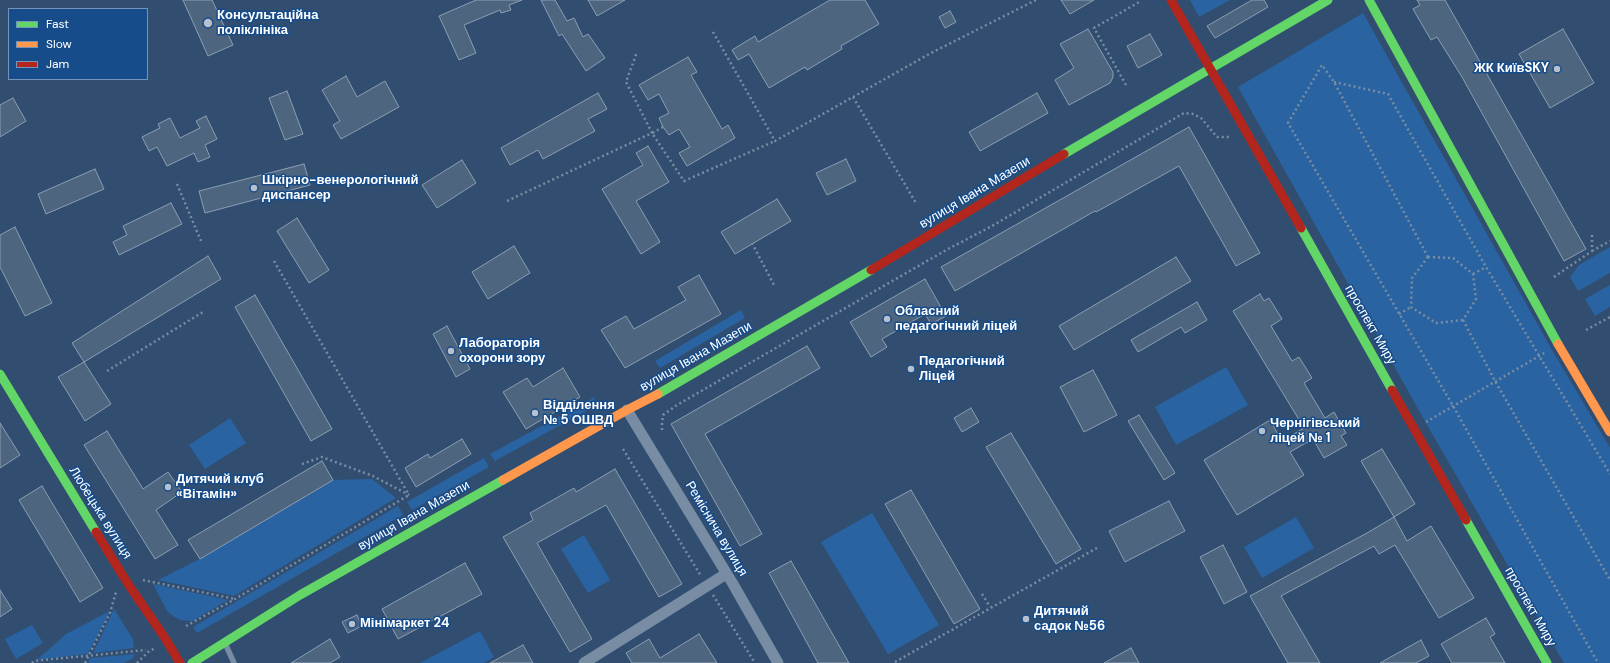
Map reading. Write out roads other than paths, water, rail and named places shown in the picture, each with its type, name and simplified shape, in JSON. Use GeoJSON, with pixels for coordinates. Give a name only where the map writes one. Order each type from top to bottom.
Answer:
{"type":"FeatureCollection","features":[{"type":"Feature","properties":{"kind":"main road","name":"проспект Миру"},"geometry":{"type":"LineString","coordinates":[[1171,0],[1546,663]]}},
{"type":"Feature","properties":{"kind":"main road","name":"вулиця Івана Мазепи"},"geometry":{"type":"LineString","coordinates":[[192,663],[300,595],[627,410],[666,390],[910,248],[1068,152],[1328,0]]}},
{"type":"Feature","properties":{"kind":"main road"},"geometry":{"type":"LineString","coordinates":[[1369,0],[1559,345],[1610,432]]}},
{"type":"Feature","properties":{"kind":"main road","name":"Любецька вулиця"},"geometry":{"type":"LineString","coordinates":[[0,374],[128,584],[167,640],[180,663]]}},
{"type":"Feature","properties":{"kind":"street","name":"Реміснича вулиця"},"geometry":{"type":"LineString","coordinates":[[627,410],[778,663]]}},
{"type":"Feature","properties":{"kind":"street"},"geometry":{"type":"LineString","coordinates":[[584,663],[726,574]]}},
{"type":"Feature","properties":{"kind":"lane"},"geometry":{"type":"LineString","coordinates":[[225,643],[234,663]]}},
{"type":"Feature","properties":{"kind":"place","name":"Консультаційна поліклініка"},"geometry":{"type":"Point","coordinates":[208,23]}},
{"type":"Feature","properties":{"kind":"place","name":"ЖК КиївSKY"},"geometry":{"type":"Point","coordinates":[1557,69]}},
{"type":"Feature","properties":{"kind":"place","name":"Шкірно-венерологічний диспансер"},"geometry":{"type":"Point","coordinates":[254,188]}},
{"type":"Feature","properties":{"kind":"place","name":"Обласний педагогічний ліцей"},"geometry":{"type":"Point","coordinates":[887,319]}},
{"type":"Feature","properties":{"kind":"place","name":"Лабораторія охорони зору"},"geometry":{"type":"Point","coordinates":[451,351]}},
{"type":"Feature","properties":{"kind":"place","name":"Педагогічний Ліцей"},"geometry":{"type":"Point","coordinates":[911,369]}},
{"type":"Feature","properties":{"kind":"place","name":"Відділення № 5 ОШВД"},"geometry":{"type":"Point","coordinates":[535,413]}},
{"type":"Feature","properties":{"kind":"place","name":"Чернігівський ліцей № 1"},"geometry":{"type":"Point","coordinates":[1262,431]}},
{"type":"Feature","properties":{"kind":"place","name":"Дитячий клуб «Вітамін»"},"geometry":{"type":"Point","coordinates":[168,487]}},
{"type":"Feature","properties":{"kind":"place","name":"Дитячий садок №56"},"geometry":{"type":"Point","coordinates":[1026,619]}},
{"type":"Feature","properties":{"kind":"place","name":"Мінімаркет 24"},"geometry":{"type":"Point","coordinates":[352,624]}}]}
